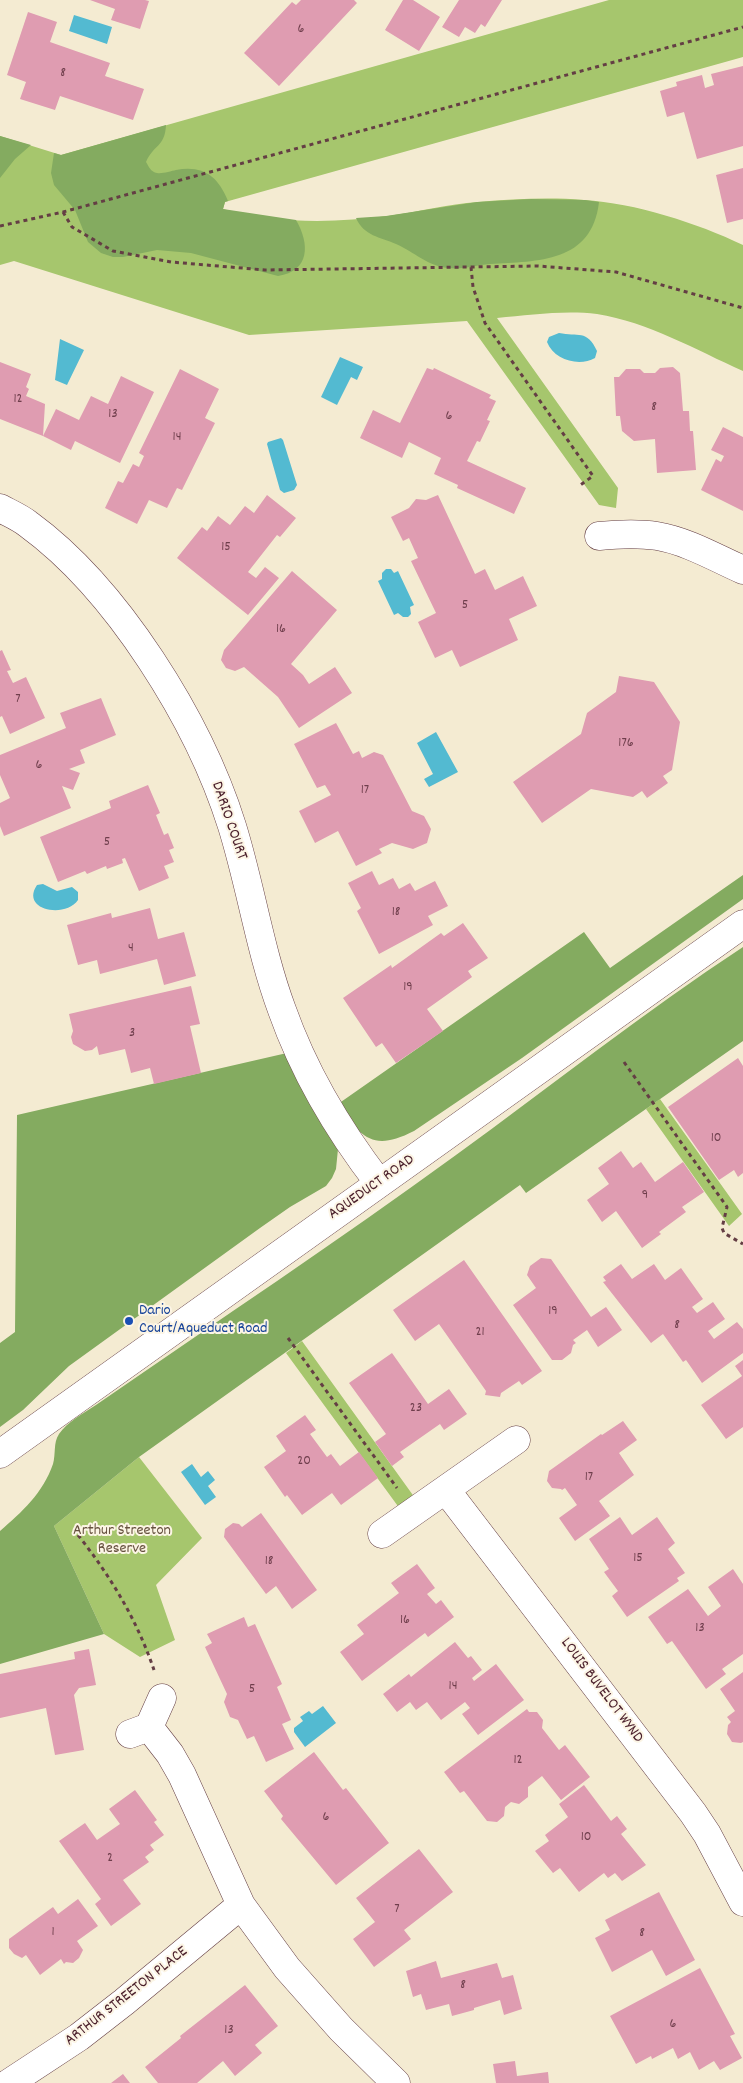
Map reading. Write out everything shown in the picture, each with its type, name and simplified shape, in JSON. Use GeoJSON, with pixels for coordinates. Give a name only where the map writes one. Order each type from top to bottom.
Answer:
{"type":"FeatureCollection","features":[{"type":"Feature","properties":{"kind":"street","name":"DARIO COURT"},"geometry":{"type":"LineString","coordinates":[[0,508],[26,522],[82,572],[133,636],[187,722],[214,779],[231,824],[248,881],[268,965],[285,1018],[329,1110],[356,1152],[380,1183]]}},
{"type":"Feature","properties":{"kind":"street"},"geometry":{"type":"LineString","coordinates":[[599,536],[631,533],[658,536],[684,544],[743,570]]}},
{"type":"Feature","properties":{"kind":"street","name":"AQUEDUCT ROAD"},"geometry":{"type":"LineString","coordinates":[[0,1453],[743,924]]}},
{"type":"Feature","properties":{"kind":"street"},"geometry":{"type":"LineString","coordinates":[[382,1534],[516,1440]]}},
{"type":"Feature","properties":{"kind":"street","name":"LOUIS BUVELOT WYND"},"geometry":{"type":"LineString","coordinates":[[446,1490],[693,1813],[707,1834],[743,1902]]}},
{"type":"Feature","properties":{"kind":"street"},"geometry":{"type":"LineString","coordinates":[[162,1698],[140,1731],[170,1754],[182,1775],[241,1906],[293,1974],[341,2029],[396,2083]]}},
{"type":"Feature","properties":{"kind":"street","name":"ARTHUR STREETON PLACE"},"geometry":{"type":"LineString","coordinates":[[9,2083],[117,2008],[241,1906]]}},
{"type":"Feature","properties":{"kind":"path"},"geometry":{"type":"LineString","coordinates":[[0,226],[63,212],[743,27]]}},
{"type":"Feature","properties":{"kind":"path"},"geometry":{"type":"LineString","coordinates":[[63,212],[72,227],[113,251],[171,262],[265,270],[538,266],[616,272],[743,308]]}},
{"type":"Feature","properties":{"kind":"path"},"geometry":{"type":"LineString","coordinates":[[471,267],[473,287],[484,323],[593,476],[579,486]]}},
{"type":"Feature","properties":{"kind":"path"},"geometry":{"type":"LineString","coordinates":[[624,1062],[723,1201],[727,1208],[722,1228],[724,1233],[743,1244]]}},
{"type":"Feature","properties":{"kind":"path"},"geometry":{"type":"LineString","coordinates":[[288,1338],[407,1500],[420,1508]]}},
{"type":"Feature","properties":{"kind":"path"},"geometry":{"type":"LineString","coordinates":[[78,1535],[98,1561],[132,1616],[145,1643],[162,1698]]}},
{"type":"Feature","properties":{"kind":"green space"},"geometry":{"type":"Polygon","coordinates":[[[609,0],[743,0],[743,57],[225,202],[223,209],[284,220],[326,221],[388,216],[456,204],[518,199],[571,199],[624,205],[665,215],[706,229],[743,245],[743,371],[653,330],[616,318],[597,314],[547,313],[497,318],[618,488],[616,508],[599,505],[467,321],[249,335],[14,261],[0,265],[0,136],[61,155],[609,0]]]}},
{"type":"Feature","properties":{"kind":"green space"},"geometry":{"type":"Polygon","coordinates":[[[166,125],[161,142],[146,162],[150,169],[159,173],[186,169],[202,171],[214,179],[224,192],[228,201],[225,202],[223,209],[296,220],[304,238],[305,247],[304,255],[296,269],[278,276],[191,253],[157,250],[123,257],[113,257],[101,253],[88,242],[75,210],[54,185],[51,173],[54,153],[61,155],[166,125]]]}},
{"type":"Feature","properties":{"kind":"green space"},"geometry":{"type":"Polygon","coordinates":[[[0,136],[31,145],[15,159],[0,178],[0,136]]]}},
{"type":"Feature","properties":{"kind":"green space"},"geometry":{"type":"Polygon","coordinates":[[[531,199],[599,202],[594,222],[586,237],[574,248],[560,255],[526,262],[458,268],[434,265],[403,247],[363,229],[356,218],[386,216],[477,202],[531,199]]]}},
{"type":"Feature","properties":{"kind":"green space"},"geometry":{"type":"Polygon","coordinates":[[[743,875],[743,899],[522,1058],[414,1131],[388,1140],[378,1141],[369,1138],[354,1126],[338,1104],[584,932],[610,968],[743,875]]]}},
{"type":"Feature","properties":{"kind":"green space"},"geometry":{"type":"Polygon","coordinates":[[[743,947],[743,1041],[526,1193],[520,1185],[139,1457],[54,1526],[104,1634],[0,1664],[0,1531],[24,1509],[44,1484],[53,1464],[57,1437],[66,1426],[367,1219],[634,1023],[743,947]]]}},
{"type":"Feature","properties":{"kind":"green space"},"geometry":{"type":"Polygon","coordinates":[[[287,1053],[338,1149],[336,1169],[326,1186],[290,1207],[260,1228],[69,1366],[23,1410],[0,1427],[0,1343],[15,1332],[17,1115],[287,1053]]]}},
{"type":"Feature","properties":{"kind":"green space"},"geometry":{"type":"Polygon","coordinates":[[[660,1099],[742,1214],[729,1226],[646,1109],[660,1099]]]}},
{"type":"Feature","properties":{"kind":"green space"},"geometry":{"type":"Polygon","coordinates":[[[302,1341],[415,1498],[400,1509],[286,1353],[302,1341]]]}},
{"type":"Feature","properties":{"kind":"green space","name":"Arthur Streeton Reserve"},"geometry":{"type":"Polygon","coordinates":[[[139,1457],[202,1538],[156,1585],[175,1640],[140,1657],[104,1634],[54,1526],[139,1457]]]}},
{"type":"Feature","properties":{"kind":"water"},"geometry":{"type":"Polygon","coordinates":[[[74,15],[112,27],[107,44],[69,31],[74,15]]]}},
{"type":"Feature","properties":{"kind":"water"},"geometry":{"type":"Polygon","coordinates":[[[559,333],[581,335],[590,339],[597,351],[595,358],[589,361],[575,362],[555,353],[547,342],[549,337],[559,333]]]}},
{"type":"Feature","properties":{"kind":"water"},"geometry":{"type":"Polygon","coordinates":[[[60,339],[84,350],[67,385],[55,380],[60,339]]]}},
{"type":"Feature","properties":{"kind":"water"},"geometry":{"type":"Polygon","coordinates":[[[340,357],[363,367],[357,380],[351,377],[337,405],[321,397],[340,357]]]}},
{"type":"Feature","properties":{"kind":"water"},"geometry":{"type":"Polygon","coordinates":[[[281,438],[297,485],[294,490],[284,493],[280,490],[267,444],[281,438]]]}},
{"type":"Feature","properties":{"kind":"water"},"geometry":{"type":"Polygon","coordinates":[[[386,569],[391,569],[394,573],[398,571],[414,605],[410,607],[411,614],[408,617],[403,617],[398,613],[394,615],[378,581],[382,579],[382,573],[386,569]]]}},
{"type":"Feature","properties":{"kind":"water"},"geometry":{"type":"Polygon","coordinates":[[[436,732],[458,772],[429,787],[424,779],[433,774],[417,743],[436,732]]]}},
{"type":"Feature","properties":{"kind":"water"},"geometry":{"type":"Polygon","coordinates":[[[43,884],[57,891],[72,887],[78,892],[78,900],[72,906],[64,909],[46,909],[39,906],[34,901],[33,894],[37,885],[43,884]]]}},
{"type":"Feature","properties":{"kind":"water"},"geometry":{"type":"Polygon","coordinates":[[[192,1464],[201,1477],[208,1471],[215,1480],[208,1486],[216,1497],[205,1505],[181,1472],[192,1464]]]}},
{"type":"Feature","properties":{"kind":"water"},"geometry":{"type":"Polygon","coordinates":[[[323,1706],[336,1723],[305,1747],[294,1732],[294,1728],[303,1721],[300,1717],[309,1711],[312,1714],[323,1706]]]}},
{"type":"Feature","properties":{"kind":"building"},"geometry":{"type":"Polygon","coordinates":[[[90,0],[149,1],[140,29],[111,20],[115,9],[90,0]]]}},
{"type":"Feature","properties":{"kind":"building"},"geometry":{"type":"Polygon","coordinates":[[[301,0],[354,0],[357,3],[279,86],[244,53],[292,2],[296,5],[301,0]]]}},
{"type":"Feature","properties":{"kind":"building"},"geometry":{"type":"Polygon","coordinates":[[[403,0],[413,0],[440,17],[419,51],[385,30],[403,0]]]}},
{"type":"Feature","properties":{"kind":"building"},"geometry":{"type":"Polygon","coordinates":[[[459,0],[502,0],[485,27],[481,24],[475,33],[465,27],[459,37],[442,27],[459,0]]]}},
{"type":"Feature","properties":{"kind":"building"},"geometry":{"type":"Polygon","coordinates":[[[28,12],[57,22],[50,42],[110,63],[105,76],[144,89],[133,120],[60,96],[55,110],[20,99],[26,82],[7,75],[28,12]]]}},
{"type":"Feature","properties":{"kind":"building"},"geometry":{"type":"Polygon","coordinates":[[[743,66],[743,146],[697,159],[684,112],[667,117],[660,91],[677,86],[676,82],[702,75],[705,88],[714,85],[711,74],[743,66]]]}},
{"type":"Feature","properties":{"kind":"building"},"geometry":{"type":"Polygon","coordinates":[[[743,168],[743,219],[727,223],[716,175],[743,168]]]}},
{"type":"Feature","properties":{"kind":"building"},"geometry":{"type":"Polygon","coordinates":[[[0,362],[31,374],[26,387],[29,389],[26,396],[45,404],[43,436],[0,419],[0,362]]]}},
{"type":"Feature","properties":{"kind":"building"},"geometry":{"type":"Polygon","coordinates":[[[673,367],[680,373],[683,411],[689,411],[690,431],[693,431],[696,470],[657,473],[655,439],[634,441],[622,431],[620,416],[616,416],[614,377],[619,377],[626,369],[640,369],[644,373],[655,373],[660,368],[673,367]]]}},
{"type":"Feature","properties":{"kind":"building"},"geometry":{"type":"Polygon","coordinates":[[[427,368],[433,370],[434,368],[491,395],[489,398],[496,401],[487,420],[490,421],[480,442],[477,441],[467,461],[526,488],[514,514],[457,488],[458,485],[434,474],[441,458],[409,442],[402,458],[360,438],[373,410],[400,423],[427,368]]]}},
{"type":"Feature","properties":{"kind":"building"},"geometry":{"type":"Polygon","coordinates":[[[180,369],[219,389],[205,418],[215,423],[182,490],[177,488],[167,508],[149,500],[137,524],[105,508],[118,481],[123,483],[133,464],[139,467],[144,456],[139,453],[180,369]]]}},
{"type":"Feature","properties":{"kind":"building"},"geometry":{"type":"Polygon","coordinates":[[[121,376],[154,392],[120,463],[75,441],[71,450],[43,436],[56,409],[79,420],[91,396],[108,404],[121,376]]]}},
{"type":"Feature","properties":{"kind":"building"},"geometry":{"type":"Polygon","coordinates":[[[723,427],[743,437],[743,511],[701,490],[716,459],[721,462],[724,456],[711,450],[723,427]]]}},
{"type":"Feature","properties":{"kind":"building"},"geometry":{"type":"Polygon","coordinates":[[[267,495],[296,518],[280,537],[277,535],[248,572],[256,578],[265,567],[279,578],[248,615],[177,558],[202,527],[207,531],[218,516],[230,525],[245,506],[254,513],[267,495]]]}},
{"type":"Feature","properties":{"kind":"building"},"geometry":{"type":"Polygon","coordinates":[[[438,495],[475,574],[485,569],[495,590],[523,576],[537,606],[509,619],[518,640],[460,667],[452,650],[435,658],[418,622],[436,613],[411,561],[418,558],[409,538],[403,541],[391,517],[409,508],[416,499],[426,500],[438,495]]]}},
{"type":"Feature","properties":{"kind":"building"},"geometry":{"type":"Polygon","coordinates":[[[292,571],[337,610],[291,664],[303,675],[309,684],[335,667],[352,693],[299,728],[278,697],[244,667],[235,671],[226,668],[221,660],[224,650],[292,571]]]}},
{"type":"Feature","properties":{"kind":"building"},"geometry":{"type":"Polygon","coordinates":[[[2,650],[11,670],[7,671],[13,683],[26,677],[45,718],[10,734],[2,716],[0,717],[0,651],[2,650]]]}},
{"type":"Feature","properties":{"kind":"building"},"geometry":{"type":"Polygon","coordinates":[[[619,676],[654,682],[680,722],[672,770],[663,776],[668,783],[647,798],[642,791],[633,797],[591,789],[542,823],[513,782],[581,734],[587,713],[616,692],[619,676]]]}},
{"type":"Feature","properties":{"kind":"building"},"geometry":{"type":"Polygon","coordinates":[[[101,698],[116,735],[80,750],[85,763],[69,769],[80,773],[73,790],[62,786],[71,808],[4,836],[0,826],[0,803],[10,798],[0,775],[0,755],[66,728],[60,713],[101,698]]]}},
{"type":"Feature","properties":{"kind":"building"},"geometry":{"type":"Polygon","coordinates":[[[336,723],[353,754],[359,751],[362,758],[374,752],[383,755],[412,811],[424,816],[431,829],[427,843],[413,849],[392,843],[379,849],[382,853],[356,866],[338,831],[315,843],[299,811],[331,795],[325,785],[317,788],[294,744],[336,723]]]}},
{"type":"Feature","properties":{"kind":"building"},"geometry":{"type":"Polygon","coordinates":[[[148,785],[160,813],[156,815],[164,835],[168,833],[174,848],[169,850],[174,862],[164,866],[169,878],[139,891],[125,858],[122,859],[123,863],[107,869],[106,866],[87,874],[85,871],[58,882],[40,837],[111,808],[109,801],[148,785]]]}},
{"type":"Feature","properties":{"kind":"building"},"geometry":{"type":"Polygon","coordinates":[[[372,871],[379,885],[393,878],[399,889],[410,883],[415,891],[435,881],[448,906],[428,916],[433,925],[379,954],[357,911],[361,908],[348,883],[372,871]]]}},
{"type":"Feature","properties":{"kind":"building"},"geometry":{"type":"Polygon","coordinates":[[[150,908],[158,939],[184,932],[196,976],[164,985],[157,959],[100,974],[97,960],[78,965],[67,925],[111,913],[112,918],[150,908]]]}},
{"type":"Feature","properties":{"kind":"building"},"geometry":{"type":"Polygon","coordinates":[[[463,923],[488,958],[468,971],[472,977],[427,1009],[443,1031],[396,1063],[382,1043],[376,1047],[343,998],[391,965],[392,968],[441,933],[444,936],[463,923]]]}},
{"type":"Feature","properties":{"kind":"building"},"geometry":{"type":"Polygon","coordinates":[[[191,986],[200,1024],[190,1026],[201,1073],[154,1084],[150,1068],[131,1073],[125,1049],[99,1055],[97,1046],[92,1050],[85,1051],[73,1044],[71,1037],[73,1031],[69,1014],[191,986]]]}},
{"type":"Feature","properties":{"kind":"building"},"geometry":{"type":"Polygon","coordinates":[[[738,1058],[743,1066],[743,1173],[738,1177],[734,1170],[719,1180],[668,1107],[738,1058]]]}},
{"type":"Feature","properties":{"kind":"building"},"geometry":{"type":"Polygon","coordinates":[[[621,1151],[633,1168],[641,1162],[655,1182],[683,1162],[704,1192],[682,1207],[686,1212],[659,1232],[661,1234],[642,1248],[616,1211],[602,1222],[587,1200],[609,1184],[598,1168],[621,1151]]]}},
{"type":"Feature","properties":{"kind":"building"},"geometry":{"type":"Polygon","coordinates":[[[541,1258],[551,1259],[591,1317],[606,1307],[622,1330],[598,1347],[587,1330],[573,1340],[576,1343],[573,1345],[571,1353],[562,1360],[552,1360],[513,1305],[536,1288],[527,1275],[530,1266],[541,1258]]]}},
{"type":"Feature","properties":{"kind":"building"},"geometry":{"type":"Polygon","coordinates":[[[464,1260],[542,1371],[522,1385],[519,1381],[501,1393],[500,1397],[485,1395],[486,1391],[439,1324],[415,1341],[393,1310],[464,1260]]]}},
{"type":"Feature","properties":{"kind":"building"},"geometry":{"type":"Polygon","coordinates":[[[621,1264],[632,1279],[654,1264],[665,1280],[681,1268],[703,1299],[692,1307],[697,1313],[713,1302],[725,1319],[708,1331],[714,1339],[737,1322],[743,1329],[743,1353],[702,1383],[686,1360],[683,1362],[663,1334],[651,1343],[603,1282],[606,1281],[603,1277],[621,1264]]]}},
{"type":"Feature","properties":{"kind":"building"},"geometry":{"type":"Polygon","coordinates":[[[392,1353],[428,1404],[449,1389],[467,1414],[444,1430],[440,1424],[400,1452],[404,1457],[392,1466],[375,1442],[386,1434],[349,1383],[392,1353]]]}},
{"type":"Feature","properties":{"kind":"building"},"geometry":{"type":"Polygon","coordinates":[[[743,1360],[743,1427],[726,1439],[701,1405],[742,1376],[735,1366],[743,1360]]]}},
{"type":"Feature","properties":{"kind":"building"},"geometry":{"type":"Polygon","coordinates":[[[305,1415],[316,1430],[310,1434],[327,1457],[331,1454],[340,1466],[359,1452],[378,1478],[341,1505],[332,1493],[302,1515],[287,1495],[285,1497],[264,1467],[286,1451],[276,1436],[305,1415]]]}},
{"type":"Feature","properties":{"kind":"building"},"geometry":{"type":"Polygon","coordinates":[[[623,1421],[637,1440],[619,1453],[634,1475],[599,1501],[610,1516],[575,1541],[559,1518],[577,1505],[565,1488],[562,1490],[552,1488],[547,1481],[549,1471],[601,1434],[623,1421]]]}},
{"type":"Feature","properties":{"kind":"building"},"geometry":{"type":"Polygon","coordinates":[[[261,1513],[317,1590],[292,1609],[276,1586],[266,1594],[224,1537],[225,1529],[233,1523],[239,1524],[242,1527],[261,1513]]]}},
{"type":"Feature","properties":{"kind":"building"},"geometry":{"type":"Polygon","coordinates":[[[620,1517],[632,1535],[657,1517],[675,1543],[668,1549],[685,1573],[677,1578],[679,1581],[627,1617],[612,1596],[618,1591],[604,1572],[609,1569],[589,1539],[620,1517]]]}},
{"type":"Feature","properties":{"kind":"building"},"geometry":{"type":"Polygon","coordinates":[[[417,1564],[435,1588],[427,1594],[436,1604],[441,1600],[454,1617],[428,1637],[425,1633],[362,1681],[340,1652],[364,1634],[357,1625],[399,1593],[391,1583],[417,1564]]]}},
{"type":"Feature","properties":{"kind":"building"},"geometry":{"type":"Polygon","coordinates":[[[733,1569],[743,1584],[743,1654],[722,1669],[726,1674],[706,1689],[672,1641],[667,1644],[648,1617],[688,1589],[708,1616],[721,1606],[708,1587],[733,1569]]]}},
{"type":"Feature","properties":{"kind":"building"},"geometry":{"type":"Polygon","coordinates":[[[244,1617],[248,1627],[255,1624],[282,1684],[277,1687],[291,1720],[282,1724],[294,1749],[266,1762],[254,1736],[247,1739],[238,1720],[230,1717],[224,1702],[227,1694],[205,1647],[212,1643],[207,1634],[244,1617]]]}},
{"type":"Feature","properties":{"kind":"building"},"geometry":{"type":"Polygon","coordinates":[[[455,1642],[468,1658],[471,1656],[482,1670],[472,1678],[474,1681],[496,1664],[524,1700],[478,1735],[462,1714],[470,1708],[465,1702],[441,1720],[427,1702],[416,1710],[410,1702],[397,1712],[383,1694],[409,1674],[411,1677],[455,1642]]]}},
{"type":"Feature","properties":{"kind":"building"},"geometry":{"type":"Polygon","coordinates":[[[89,1649],[96,1685],[79,1688],[74,1695],[84,1750],[55,1755],[46,1708],[0,1718],[0,1674],[75,1659],[74,1652],[89,1649]]]}},
{"type":"Feature","properties":{"kind":"building"},"geometry":{"type":"Polygon","coordinates":[[[743,1672],[743,1742],[741,1743],[732,1742],[727,1734],[728,1725],[731,1722],[727,1717],[735,1711],[720,1689],[743,1672]]]}},
{"type":"Feature","properties":{"kind":"building"},"geometry":{"type":"Polygon","coordinates":[[[527,1709],[529,1712],[537,1712],[543,1720],[542,1728],[559,1750],[565,1745],[590,1777],[561,1800],[542,1776],[528,1787],[528,1797],[519,1804],[511,1802],[505,1807],[504,1816],[497,1822],[487,1821],[464,1791],[460,1793],[444,1772],[527,1709]]]}},
{"type":"Feature","properties":{"kind":"building"},"geometry":{"type":"Polygon","coordinates":[[[314,1752],[343,1790],[346,1788],[389,1843],[336,1885],[281,1819],[283,1816],[264,1791],[314,1752]]]}},
{"type":"Feature","properties":{"kind":"building"},"geometry":{"type":"Polygon","coordinates":[[[584,1785],[611,1821],[617,1816],[627,1829],[621,1834],[646,1865],[622,1881],[615,1873],[608,1878],[604,1873],[579,1892],[560,1868],[553,1873],[535,1851],[549,1841],[545,1835],[568,1817],[559,1804],[584,1785]]]}},
{"type":"Feature","properties":{"kind":"building"},"geometry":{"type":"Polygon","coordinates":[[[135,1790],[157,1820],[154,1822],[164,1835],[150,1845],[154,1850],[145,1857],[149,1862],[123,1880],[141,1904],[111,1926],[95,1904],[101,1899],[59,1841],[85,1823],[97,1840],[120,1824],[109,1809],[135,1790]]]}},
{"type":"Feature","properties":{"kind":"building"},"geometry":{"type":"Polygon","coordinates":[[[419,1849],[453,1892],[404,1930],[411,1939],[374,1967],[353,1939],[375,1922],[356,1898],[419,1849]]]}},
{"type":"Feature","properties":{"kind":"building"},"geometry":{"type":"Polygon","coordinates":[[[659,1892],[695,1960],[666,1976],[652,1950],[612,1972],[595,1938],[610,1930],[605,1920],[659,1892]]]}},
{"type":"Feature","properties":{"kind":"building"},"geometry":{"type":"Polygon","coordinates":[[[78,1899],[98,1926],[77,1941],[83,1950],[79,1958],[73,1963],[66,1962],[64,1964],[61,1959],[40,1975],[26,1955],[22,1958],[14,1954],[9,1948],[9,1939],[53,1907],[58,1914],[78,1899]]]}},
{"type":"Feature","properties":{"kind":"building"},"geometry":{"type":"Polygon","coordinates":[[[436,1961],[441,1978],[497,1963],[502,1978],[513,1975],[522,2009],[504,2015],[500,2000],[452,2016],[449,2004],[426,2010],[421,1994],[413,1997],[406,1971],[436,1961]]]}},
{"type":"Feature","properties":{"kind":"building"},"geometry":{"type":"Polygon","coordinates":[[[700,1968],[735,2034],[730,2036],[742,2058],[720,2070],[714,2061],[699,2070],[690,2052],[678,2059],[673,2048],[652,2059],[651,2056],[636,2064],[610,2016],[700,1968]]]}},
{"type":"Feature","properties":{"kind":"building"},"geometry":{"type":"Polygon","coordinates":[[[245,1985],[278,2026],[255,2045],[262,2053],[235,2076],[223,2061],[197,2083],[158,2083],[145,2067],[181,2038],[180,2036],[245,1985]]]}},
{"type":"Feature","properties":{"kind":"building"},"geometry":{"type":"Polygon","coordinates":[[[515,2061],[517,2076],[548,2072],[549,2083],[496,2083],[493,2064],[515,2061]]]}},
{"type":"Feature","properties":{"kind":"building"},"geometry":{"type":"Polygon","coordinates":[[[123,2074],[130,2083],[111,2083],[123,2074]]]}},
{"type":"Feature","properties":{"kind":"place","name":"Dario Court/Aqueduct Road"},"geometry":{"type":"Point","coordinates":[129,1321]}}]}
